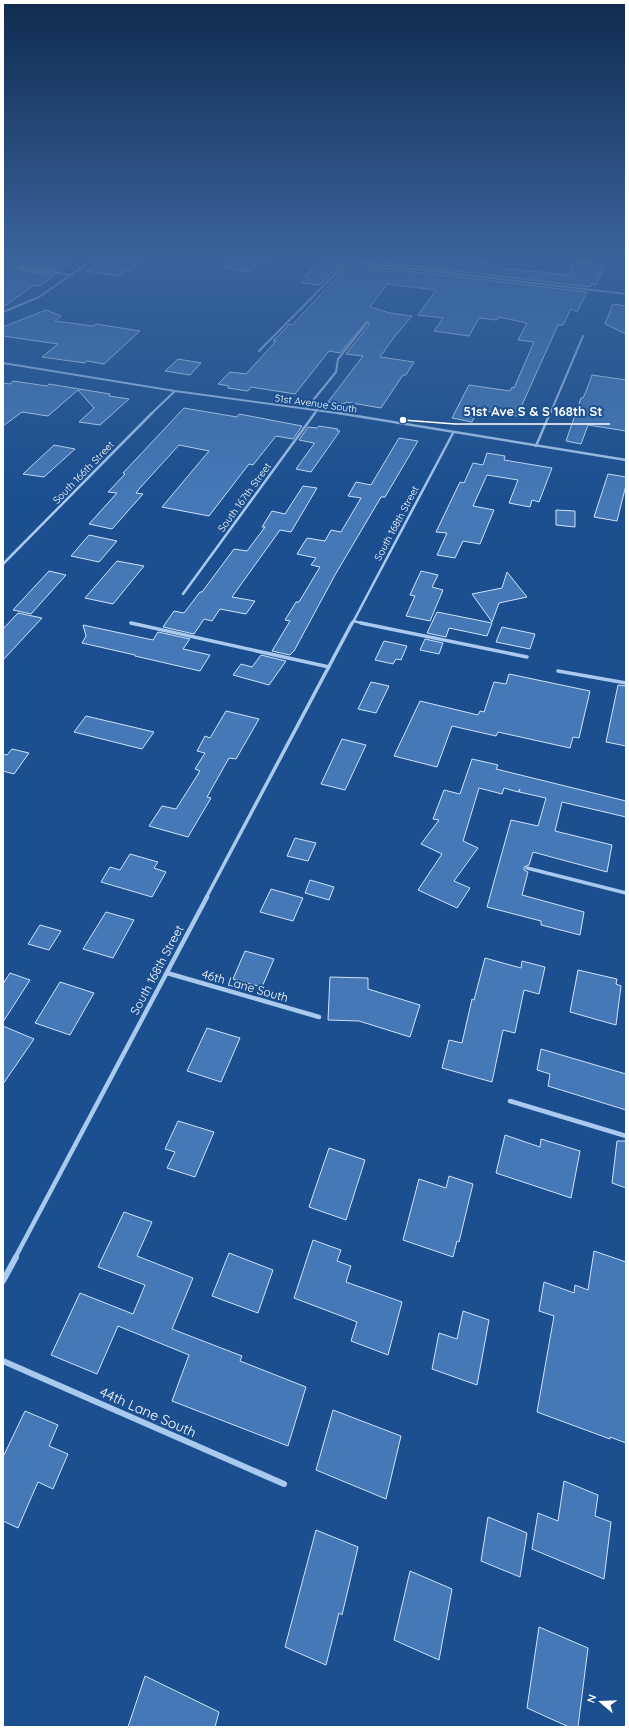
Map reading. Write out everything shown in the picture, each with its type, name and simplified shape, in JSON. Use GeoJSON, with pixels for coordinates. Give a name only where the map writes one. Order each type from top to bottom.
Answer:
{"type":"FeatureCollection","features":[{"type":"Feature","properties":{"kind":"street"},"geometry":{"type":"LineString","coordinates":[[260,351],[276,335]]}},
{"type":"Feature","properties":{"kind":"street"},"geometry":{"type":"LineString","coordinates":[[306,409],[336,372],[338,359],[358,335]]}},
{"type":"Feature","properties":{"kind":"street"},"geometry":{"type":"LineString","coordinates":[[536,446],[583,336]]}},
{"type":"Feature","properties":{"kind":"street","name":"51st Avenue South"},"geometry":{"type":"LineString","coordinates":[[3,363],[174,391],[317,410],[626,460]]}},
{"type":"Feature","properties":{"kind":"street","name":"South 166th Street"},"geometry":{"type":"LineString","coordinates":[[3,564],[174,391]]}},
{"type":"Feature","properties":{"kind":"street","name":"South 167th Street"},"geometry":{"type":"LineString","coordinates":[[183,594],[317,410]]}},
{"type":"Feature","properties":{"kind":"street","name":"South 168th Street"},"geometry":{"type":"LineString","coordinates":[[3,1281],[453,433]]}},
{"type":"Feature","properties":{"kind":"street"},"geometry":{"type":"LineString","coordinates":[[353,621],[527,657]]}},
{"type":"Feature","properties":{"kind":"street"},"geometry":{"type":"LineString","coordinates":[[131,623],[329,667]]}},
{"type":"Feature","properties":{"kind":"street"},"geometry":{"type":"LineString","coordinates":[[558,671],[626,683]]}},
{"type":"Feature","properties":{"kind":"street"},"geometry":{"type":"LineString","coordinates":[[527,868],[626,893]]}},
{"type":"Feature","properties":{"kind":"street","name":"46th Lane South"},"geometry":{"type":"LineString","coordinates":[[167,973],[319,1017]]}},
{"type":"Feature","properties":{"kind":"street"},"geometry":{"type":"LineString","coordinates":[[510,1101],[626,1136]]}},
{"type":"Feature","properties":{"kind":"street","name":"44th Lane South"},"geometry":{"type":"LineString","coordinates":[[3,1361],[284,1484]]}},
{"type":"Feature","properties":{"kind":"building"},"geometry":{"type":"Polygon","coordinates":[[[3,335],[136,335],[104,364],[42,357],[58,344],[3,336],[3,335]]]}},
{"type":"Feature","properties":{"kind":"building"},"geometry":{"type":"Polygon","coordinates":[[[279,335],[355,335],[340,353],[329,351],[295,394],[251,387],[248,391],[228,388],[229,386],[218,384],[230,372],[246,374],[276,341],[273,341],[279,335]]]}},
{"type":"Feature","properties":{"kind":"building"},"geometry":{"type":"Polygon","coordinates":[[[361,335],[396,335],[380,357],[414,362],[406,375],[403,375],[381,408],[346,402],[344,404],[328,402],[363,356],[346,354],[361,335]]]}},
{"type":"Feature","properties":{"kind":"building"},"geometry":{"type":"Polygon","coordinates":[[[521,335],[554,335],[517,416],[478,410],[472,422],[452,418],[469,385],[510,391],[512,387],[514,388],[534,342],[518,340],[521,335]]]}},
{"type":"Feature","properties":{"kind":"building"},"geometry":{"type":"Polygon","coordinates":[[[178,359],[201,363],[190,375],[165,371],[178,359]]]}},
{"type":"Feature","properties":{"kind":"building"},"geometry":{"type":"Polygon","coordinates":[[[592,375],[626,380],[626,431],[588,425],[581,444],[566,441],[581,398],[583,398],[592,375]]]}},
{"type":"Feature","properties":{"kind":"building"},"geometry":{"type":"Polygon","coordinates":[[[13,381],[47,386],[49,384],[110,394],[109,396],[129,399],[100,425],[79,422],[94,408],[78,390],[48,416],[22,412],[3,426],[3,383],[10,384],[13,381]]]}},
{"type":"Feature","properties":{"kind":"building"},"geometry":{"type":"Polygon","coordinates":[[[184,408],[237,417],[239,414],[302,426],[293,439],[276,436],[253,465],[249,464],[209,516],[162,507],[209,451],[179,445],[139,489],[136,493],[143,494],[112,529],[89,524],[117,493],[108,492],[125,474],[123,473],[184,408]]]}},
{"type":"Feature","properties":{"kind":"building"},"geometry":{"type":"Polygon","coordinates":[[[319,426],[338,429],[337,431],[340,431],[311,472],[296,469],[314,444],[299,440],[308,427],[317,428],[319,426]]]}},
{"type":"Feature","properties":{"kind":"building"},"geometry":{"type":"Polygon","coordinates":[[[399,438],[418,441],[385,497],[381,497],[335,575],[294,651],[290,655],[272,651],[290,621],[285,620],[296,602],[299,602],[320,567],[311,565],[316,558],[297,554],[307,538],[325,541],[331,530],[341,532],[361,498],[348,496],[356,482],[371,485],[399,438]]]}},
{"type":"Feature","properties":{"kind":"building"},"geometry":{"type":"Polygon","coordinates":[[[54,445],[75,449],[44,477],[23,474],[54,445]]]}},
{"type":"Feature","properties":{"kind":"building"},"geometry":{"type":"Polygon","coordinates":[[[487,453],[505,456],[504,460],[552,468],[539,502],[532,500],[530,507],[509,503],[518,480],[487,475],[473,506],[494,510],[480,544],[463,541],[455,558],[437,555],[447,533],[436,532],[460,482],[464,483],[473,463],[483,465],[487,453]]]}},
{"type":"Feature","properties":{"kind":"building"},"geometry":{"type":"Polygon","coordinates":[[[608,474],[626,477],[626,485],[617,521],[594,517],[608,474]]]}},
{"type":"Feature","properties":{"kind":"building"},"geometry":{"type":"Polygon","coordinates":[[[303,486],[317,488],[291,532],[280,530],[232,597],[255,601],[246,614],[220,609],[212,621],[204,619],[194,634],[163,627],[174,611],[184,613],[200,592],[202,592],[234,549],[247,551],[265,527],[262,527],[272,511],[285,514],[303,486]]]}},
{"type":"Feature","properties":{"kind":"building"},"geometry":{"type":"Polygon","coordinates":[[[556,510],[575,511],[575,527],[556,525],[556,510]]]}},
{"type":"Feature","properties":{"kind":"building"},"geometry":{"type":"Polygon","coordinates":[[[89,535],[117,541],[99,562],[71,556],[89,535]]]}},
{"type":"Feature","properties":{"kind":"building"},"geometry":{"type":"Polygon","coordinates":[[[117,561],[144,566],[113,604],[85,598],[117,561]]]}},
{"type":"Feature","properties":{"kind":"building"},"geometry":{"type":"Polygon","coordinates":[[[49,571],[66,575],[31,614],[13,610],[49,571]]]}},
{"type":"Feature","properties":{"kind":"building"},"geometry":{"type":"Polygon","coordinates":[[[421,571],[438,575],[432,587],[443,590],[430,621],[406,616],[415,596],[410,595],[421,571]]]}},
{"type":"Feature","properties":{"kind":"building"},"geometry":{"type":"Polygon","coordinates":[[[507,572],[527,597],[499,603],[492,622],[472,594],[502,588],[507,572]]]}},
{"type":"Feature","properties":{"kind":"building"},"geometry":{"type":"Polygon","coordinates":[[[437,612],[492,623],[487,636],[449,628],[446,637],[427,633],[437,612]]]}},
{"type":"Feature","properties":{"kind":"building"},"geometry":{"type":"Polygon","coordinates":[[[18,613],[42,618],[3,660],[3,629],[18,613]]]}},
{"type":"Feature","properties":{"kind":"building"},"geometry":{"type":"Polygon","coordinates":[[[83,625],[153,640],[158,632],[190,639],[183,649],[210,655],[200,671],[135,656],[82,643],[86,636],[83,625]]]}},
{"type":"Feature","properties":{"kind":"building"},"geometry":{"type":"Polygon","coordinates":[[[502,627],[535,634],[530,649],[496,642],[502,627]]]}},
{"type":"Feature","properties":{"kind":"building"},"geometry":{"type":"Polygon","coordinates":[[[425,639],[443,643],[439,654],[420,650],[425,639]]]}},
{"type":"Feature","properties":{"kind":"building"},"geometry":{"type":"Polygon","coordinates":[[[384,641],[407,646],[401,660],[396,659],[393,664],[375,660],[384,641]]]}},
{"type":"Feature","properties":{"kind":"building"},"geometry":{"type":"Polygon","coordinates":[[[261,655],[286,661],[269,685],[233,675],[241,664],[252,667],[261,655]]]}},
{"type":"Feature","properties":{"kind":"building"},"geometry":{"type":"Polygon","coordinates":[[[509,674],[590,691],[579,738],[573,737],[570,748],[498,732],[496,736],[452,726],[437,767],[394,756],[420,701],[478,715],[480,711],[484,712],[494,682],[506,684],[509,674]]]}},
{"type":"Feature","properties":{"kind":"building"},"geometry":{"type":"Polygon","coordinates":[[[371,682],[389,686],[376,713],[358,709],[371,682]]]}},
{"type":"Feature","properties":{"kind":"building"},"geometry":{"type":"Polygon","coordinates":[[[618,685],[626,686],[626,746],[606,742],[618,685]]]}},
{"type":"Feature","properties":{"kind":"building"},"geometry":{"type":"Polygon","coordinates":[[[226,711],[259,719],[236,759],[229,758],[207,797],[211,798],[188,837],[149,826],[162,806],[176,809],[200,771],[195,769],[205,753],[197,751],[205,736],[210,738],[226,711]]]}},
{"type":"Feature","properties":{"kind":"building"},"geometry":{"type":"Polygon","coordinates":[[[86,716],[154,732],[142,749],[74,732],[86,716]]]}},
{"type":"Feature","properties":{"kind":"building"},"geometry":{"type":"Polygon","coordinates":[[[342,739],[366,745],[345,790],[321,784],[342,739]]]}},
{"type":"Feature","properties":{"kind":"building"},"geometry":{"type":"Polygon","coordinates":[[[12,749],[29,753],[14,774],[3,771],[3,754],[7,755],[12,749]]]}},
{"type":"Feature","properties":{"kind":"building"},"geometry":{"type":"Polygon","coordinates":[[[472,759],[498,765],[496,769],[626,801],[626,817],[562,802],[555,831],[612,845],[607,872],[533,852],[529,865],[524,867],[524,870],[528,872],[522,895],[584,912],[580,935],[541,925],[541,921],[487,907],[511,820],[538,826],[546,798],[519,792],[520,789],[518,792],[504,788],[502,794],[479,788],[463,841],[478,848],[454,881],[470,888],[457,908],[418,890],[442,854],[421,844],[439,820],[433,819],[444,790],[460,794],[472,759]]]}},
{"type":"Feature","properties":{"kind":"building"},"geometry":{"type":"Polygon","coordinates":[[[295,838],[316,843],[308,861],[287,856],[295,838]]]}},
{"type":"Feature","properties":{"kind":"building"},"geometry":{"type":"Polygon","coordinates":[[[130,854],[158,862],[154,868],[166,872],[152,897],[101,882],[110,867],[120,870],[130,854]]]}},
{"type":"Feature","properties":{"kind":"building"},"geometry":{"type":"Polygon","coordinates":[[[310,880],[334,887],[329,900],[305,893],[310,880]]]}},
{"type":"Feature","properties":{"kind":"building"},"geometry":{"type":"Polygon","coordinates":[[[271,889],[303,898],[293,921],[260,912],[271,889]]]}},
{"type":"Feature","properties":{"kind":"building"},"geometry":{"type":"Polygon","coordinates":[[[106,912],[134,920],[113,958],[83,949],[106,912]]]}},
{"type":"Feature","properties":{"kind":"building"},"geometry":{"type":"Polygon","coordinates":[[[40,925],[61,931],[49,950],[28,944],[40,925]]]}},
{"type":"Feature","properties":{"kind":"building"},"geometry":{"type":"Polygon","coordinates":[[[245,951],[274,959],[262,987],[233,979],[245,951]]]}},
{"type":"Feature","properties":{"kind":"building"},"geometry":{"type":"Polygon","coordinates":[[[485,958],[521,968],[522,961],[545,967],[539,994],[524,990],[515,1033],[503,1030],[492,1082],[442,1068],[449,1040],[462,1043],[472,999],[474,1000],[485,958]]]}},
{"type":"Feature","properties":{"kind":"building"},"geometry":{"type":"Polygon","coordinates":[[[578,970],[617,979],[616,984],[621,986],[616,1025],[570,1012],[578,970]]]}},
{"type":"Feature","properties":{"kind":"building"},"geometry":{"type":"Polygon","coordinates":[[[10,973],[30,980],[3,1022],[3,984],[10,973]]]}},
{"type":"Feature","properties":{"kind":"building"},"geometry":{"type":"Polygon","coordinates":[[[330,977],[368,978],[368,989],[420,1005],[410,1037],[359,1021],[328,1020],[330,977]]]}},
{"type":"Feature","properties":{"kind":"building"},"geometry":{"type":"Polygon","coordinates":[[[60,982],[94,993],[70,1035],[35,1023],[60,982]]]}},
{"type":"Feature","properties":{"kind":"building"},"geometry":{"type":"Polygon","coordinates":[[[3,1026],[34,1039],[3,1084],[3,1026]]]}},
{"type":"Feature","properties":{"kind":"building"},"geometry":{"type":"Polygon","coordinates":[[[207,1028],[240,1038],[221,1082],[187,1071],[207,1028]]]}},
{"type":"Feature","properties":{"kind":"building"},"geometry":{"type":"Polygon","coordinates":[[[541,1049],[626,1074],[626,1110],[548,1086],[550,1074],[537,1070],[541,1049]]]}},
{"type":"Feature","properties":{"kind":"building"},"geometry":{"type":"Polygon","coordinates":[[[178,1121],[214,1132],[195,1177],[167,1168],[175,1152],[165,1149],[178,1121]]]}},
{"type":"Feature","properties":{"kind":"building"},"geometry":{"type":"Polygon","coordinates":[[[505,1135],[540,1147],[541,1139],[580,1151],[571,1198],[496,1173],[505,1135]]]}},
{"type":"Feature","properties":{"kind":"building"},"geometry":{"type":"Polygon","coordinates":[[[617,1141],[626,1141],[626,1188],[612,1183],[617,1141]]]}},
{"type":"Feature","properties":{"kind":"building"},"geometry":{"type":"Polygon","coordinates":[[[329,1148],[365,1160],[346,1220],[309,1207],[329,1148]]]}},
{"type":"Feature","properties":{"kind":"building"},"geometry":{"type":"Polygon","coordinates":[[[449,1176],[473,1184],[459,1242],[457,1241],[453,1257],[403,1240],[419,1179],[446,1188],[449,1176]]]}},
{"type":"Feature","properties":{"kind":"building"},"geometry":{"type":"Polygon","coordinates":[[[124,1212],[152,1222],[137,1256],[193,1278],[172,1329],[242,1356],[240,1361],[306,1387],[288,1446],[172,1401],[189,1355],[118,1326],[97,1374],[51,1355],[80,1293],[133,1314],[145,1285],[98,1267],[124,1212]]]}},
{"type":"Feature","properties":{"kind":"building"},"geometry":{"type":"Polygon","coordinates":[[[313,1240],[341,1250],[337,1261],[351,1266],[346,1282],[402,1302],[388,1355],[351,1341],[357,1322],[294,1298],[313,1240]]]}},
{"type":"Feature","properties":{"kind":"building"},"geometry":{"type":"Polygon","coordinates":[[[594,1251],[626,1262],[626,1443],[610,1437],[610,1439],[537,1412],[554,1316],[539,1311],[544,1282],[574,1293],[575,1285],[588,1290],[594,1251]]]}},
{"type":"Feature","properties":{"kind":"building"},"geometry":{"type":"Polygon","coordinates":[[[229,1253],[273,1270],[258,1313],[212,1296],[229,1253]]]}},
{"type":"Feature","properties":{"kind":"building"},"geometry":{"type":"Polygon","coordinates":[[[463,1311],[489,1320],[477,1385],[432,1369],[439,1333],[457,1339],[463,1311]]]}},
{"type":"Feature","properties":{"kind":"building"},"geometry":{"type":"Polygon","coordinates":[[[333,1410],[401,1436],[386,1499],[316,1470],[333,1410]]]}},
{"type":"Feature","properties":{"kind":"building"},"geometry":{"type":"Polygon","coordinates":[[[25,1411],[58,1425],[49,1446],[68,1454],[53,1489],[38,1482],[18,1528],[3,1521],[3,1457],[25,1411]]]}},
{"type":"Feature","properties":{"kind":"building"},"geometry":{"type":"Polygon","coordinates":[[[564,1481],[598,1495],[595,1516],[611,1522],[604,1579],[532,1549],[538,1513],[558,1521],[564,1481]]]}},
{"type":"Feature","properties":{"kind":"building"},"geometry":{"type":"Polygon","coordinates":[[[488,1517],[527,1533],[520,1577],[481,1561],[488,1517]]]}},
{"type":"Feature","properties":{"kind":"building"},"geometry":{"type":"Polygon","coordinates":[[[316,1530],[358,1547],[342,1615],[339,1613],[326,1665],[285,1647],[316,1530]]]}},
{"type":"Feature","properties":{"kind":"building"},"geometry":{"type":"Polygon","coordinates":[[[410,1571],[452,1589],[439,1660],[394,1640],[410,1571]]]}},
{"type":"Feature","properties":{"kind":"building"},"geometry":{"type":"Polygon","coordinates":[[[539,1627],[588,1648],[578,1727],[569,1727],[527,1708],[539,1627]]]}},
{"type":"Feature","properties":{"kind":"building"},"geometry":{"type":"Polygon","coordinates":[[[145,1676],[219,1712],[215,1727],[128,1727],[145,1676]]]}},
{"type":"Feature","properties":{"kind":"place","name":"51st Ave S & S 168th St"},"geometry":{"type":"Point","coordinates":[403,420]}}]}
